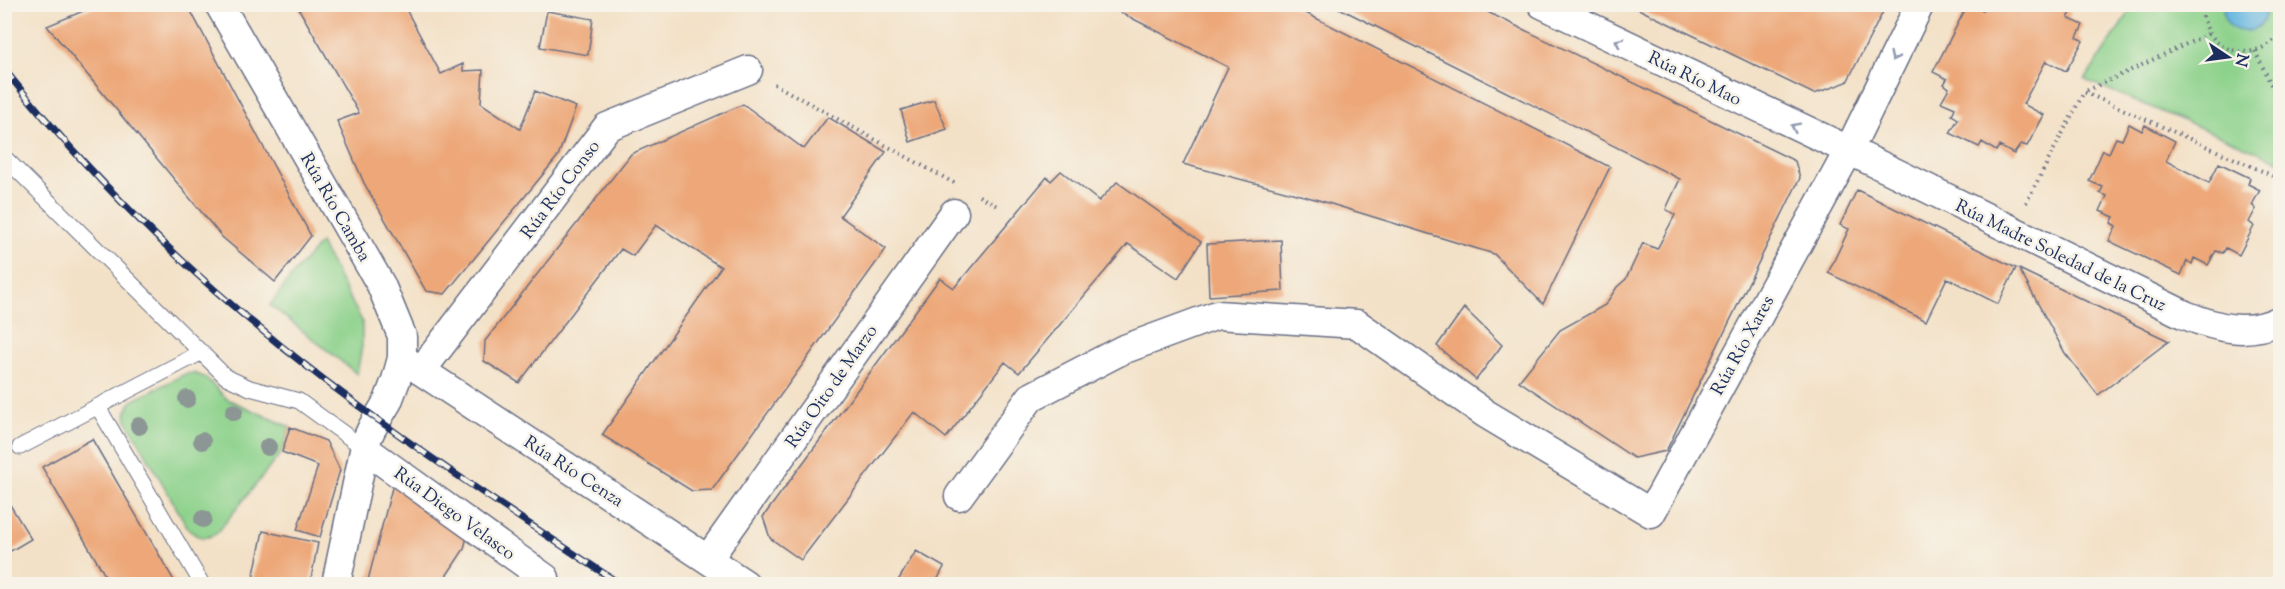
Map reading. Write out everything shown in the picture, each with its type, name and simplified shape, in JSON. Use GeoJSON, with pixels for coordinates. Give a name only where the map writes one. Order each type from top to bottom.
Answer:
{"type":"FeatureCollection","features":[{"type":"Feature","properties":{"kind":"street","name":"Rúa Río Camba"},"geometry":{"type":"LineString","coordinates":[[219,4],[381,285],[412,365],[372,428],[364,449],[336,585]]}},
{"type":"Feature","properties":{"kind":"street","name":"Rúa Río Mao"},"geometry":{"type":"LineString","coordinates":[[1542,4],[1848,152]]}},
{"type":"Feature","properties":{"kind":"street","name":"Rúa Río Xares"},"geometry":{"type":"LineString","coordinates":[[959,496],[1031,397],[1122,350],[1217,315],[1358,324],[1486,414],[1651,513],[1848,152],[1920,4]]}},
{"type":"Feature","properties":{"kind":"street","name":"Rúa Río Conso"},"geometry":{"type":"LineString","coordinates":[[412,365],[607,127],[748,70]]}},
{"type":"Feature","properties":{"kind":"street","name":"Rúa Madre Soledad de la Cruz"},"geometry":{"type":"LineString","coordinates":[[1848,152],[2208,324],[2228,329],[2251,330],[2280,320]]}},
{"type":"Feature","properties":{"kind":"street","name":"Rúa Oito de Marzo"},"geometry":{"type":"LineString","coordinates":[[708,559],[954,213]]}},
{"type":"Feature","properties":{"kind":"street","name":"Rúa Río Cenza"},"geometry":{"type":"LineString","coordinates":[[412,365],[745,585]]}},
{"type":"Feature","properties":{"kind":"street","name":"Rúa Diego Velasco"},"geometry":{"type":"LineString","coordinates":[[364,449],[545,578]]}},
{"type":"Feature","properties":{"kind":"lane"},"geometry":{"type":"LineString","coordinates":[[4,157],[226,377],[250,388],[299,401],[364,449]]}},
{"type":"Feature","properties":{"kind":"lane"},"geometry":{"type":"LineString","coordinates":[[20,447],[202,352]]}},
{"type":"Feature","properties":{"kind":"lane"},"geometry":{"type":"LineString","coordinates":[[98,406],[202,585]]}},
{"type":"Feature","properties":{"kind":"path"},"geometry":{"type":"LineString","coordinates":[[2202,4],[2208,34],[2229,50],[2255,51],[2279,38],[2280,32]]}},
{"type":"Feature","properties":{"kind":"path"},"geometry":{"type":"LineString","coordinates":[[2012,230],[2084,92],[2208,34]]}},
{"type":"Feature","properties":{"kind":"path"},"geometry":{"type":"LineString","coordinates":[[2255,51],[2280,103]]}},
{"type":"Feature","properties":{"kind":"path"},"geometry":{"type":"LineString","coordinates":[[748,70],[956,183]]}},
{"type":"Feature","properties":{"kind":"path"},"geometry":{"type":"LineString","coordinates":[[2084,92],[2280,179]]}},
{"type":"Feature","properties":{"kind":"path"},"geometry":{"type":"LineString","coordinates":[[976,195],[997,206]]}},
{"type":"Feature","properties":{"kind":"green space"},"geometry":{"type":"Polygon","coordinates":[[[2134,5],[2280,5],[2280,161],[2085,80],[2134,5]]]}},
{"type":"Feature","properties":{"kind":"green space"},"geometry":{"type":"Polygon","coordinates":[[[320,243],[362,321],[362,346],[357,374],[270,305],[320,243]]]}},
{"type":"Feature","properties":{"kind":"green space"},"geometry":{"type":"Polygon","coordinates":[[[194,373],[206,378],[227,399],[290,427],[282,452],[217,533],[206,537],[196,535],[189,530],[127,421],[126,415],[132,401],[185,374],[194,373]]]}},
{"type":"Feature","properties":{"kind":"water"},"geometry":{"type":"Polygon","coordinates":[[[2224,4],[2265,5],[2265,17],[2253,30],[2235,29],[2228,24],[2224,16],[2224,4]]]}},
{"type":"Feature","properties":{"kind":"building"},"geometry":{"type":"Polygon","coordinates":[[[100,4],[187,4],[311,236],[275,282],[222,237],[47,26],[100,4]]]}},
{"type":"Feature","properties":{"kind":"building"},"geometry":{"type":"Polygon","coordinates":[[[296,4],[403,4],[441,74],[463,64],[463,71],[483,70],[481,103],[520,129],[535,91],[576,107],[558,156],[445,294],[426,291],[364,183],[337,121],[359,113],[296,4]]]}},
{"type":"Feature","properties":{"kind":"building"},"geometry":{"type":"Polygon","coordinates":[[[1104,4],[1288,4],[1610,167],[1543,304],[1494,254],[1315,199],[1183,164],[1228,67],[1104,4]]]}},
{"type":"Feature","properties":{"kind":"building"},"geometry":{"type":"Polygon","coordinates":[[[1331,4],[1471,4],[1795,161],[1800,178],[1666,451],[1634,458],[1519,381],[1560,330],[1605,305],[1617,287],[1626,279],[1643,243],[1657,249],[1675,215],[1666,209],[1680,179],[1331,4]]]}},
{"type":"Feature","properties":{"kind":"building"},"geometry":{"type":"Polygon","coordinates":[[[1628,4],[1887,4],[1847,82],[1814,94],[1628,4]]]}},
{"type":"Feature","properties":{"kind":"building"},"geometry":{"type":"Polygon","coordinates":[[[1968,4],[1983,10],[1986,5],[1991,8],[1993,4],[2054,4],[2071,13],[2068,18],[2083,25],[2077,37],[2083,41],[2066,71],[2046,61],[2023,104],[2044,115],[2027,146],[2021,144],[2014,154],[1999,146],[1996,151],[1982,142],[1979,147],[1950,133],[1958,119],[1952,115],[1955,108],[1941,102],[1949,88],[1944,84],[1947,79],[1933,72],[1968,4]]]}},
{"type":"Feature","properties":{"kind":"building"},"geometry":{"type":"Polygon","coordinates":[[[547,11],[593,19],[588,55],[540,47],[547,11]]]}},
{"type":"Feature","properties":{"kind":"building"},"geometry":{"type":"Polygon","coordinates":[[[934,100],[947,129],[910,142],[901,110],[934,100]]]}},
{"type":"Feature","properties":{"kind":"building"},"geometry":{"type":"Polygon","coordinates":[[[743,104],[804,149],[828,117],[886,152],[840,216],[886,249],[712,490],[692,491],[602,435],[721,267],[656,225],[633,256],[621,249],[519,383],[484,361],[485,341],[631,154],[743,104]]]}},
{"type":"Feature","properties":{"kind":"building"},"geometry":{"type":"Polygon","coordinates":[[[2129,124],[2142,131],[2145,125],[2175,141],[2166,161],[2209,183],[2219,163],[2250,178],[2248,184],[2260,190],[2252,205],[2256,209],[2249,222],[2254,226],[2239,255],[2226,248],[2223,253],[2216,251],[2208,265],[2194,258],[2192,264],[2187,261],[2181,275],[2109,241],[2116,226],[2111,223],[2114,217],[2100,211],[2107,196],[2100,193],[2103,187],[2089,181],[2103,150],[2109,153],[2116,138],[2122,140],[2129,124]]]}},
{"type":"Feature","properties":{"kind":"building"},"geometry":{"type":"Polygon","coordinates":[[[1061,171],[1099,201],[1117,182],[1201,242],[1178,278],[1128,244],[1019,373],[1005,362],[946,438],[914,412],[801,560],[770,538],[763,517],[940,278],[954,288],[1047,177],[1051,181],[1061,171]]]}},
{"type":"Feature","properties":{"kind":"building"},"geometry":{"type":"Polygon","coordinates":[[[1857,190],[2016,268],[1998,304],[1947,278],[1926,321],[1828,273],[1849,229],[1840,225],[1857,190]]]}},
{"type":"Feature","properties":{"kind":"building"},"geometry":{"type":"Polygon","coordinates":[[[1281,240],[1283,291],[1209,296],[1207,244],[1281,240]]]}},
{"type":"Feature","properties":{"kind":"building"},"geometry":{"type":"Polygon","coordinates":[[[2019,269],[2169,341],[2098,395],[2065,353],[2019,269]]]}},
{"type":"Feature","properties":{"kind":"building"},"geometry":{"type":"Polygon","coordinates":[[[1464,308],[1502,345],[1476,380],[1437,346],[1464,308]]]}},
{"type":"Feature","properties":{"kind":"building"},"geometry":{"type":"Polygon","coordinates":[[[290,427],[326,441],[340,470],[320,537],[297,530],[318,466],[282,452],[290,427]]]}},
{"type":"Feature","properties":{"kind":"building"},"geometry":{"type":"Polygon","coordinates":[[[92,439],[176,584],[110,584],[42,467],[92,439]]]}},
{"type":"Feature","properties":{"kind":"building"},"geometry":{"type":"Polygon","coordinates":[[[394,480],[468,532],[464,549],[441,584],[367,584],[394,480]]]}},
{"type":"Feature","properties":{"kind":"building"},"geometry":{"type":"Polygon","coordinates":[[[4,495],[31,539],[4,555],[4,495]]]}},
{"type":"Feature","properties":{"kind":"building"},"geometry":{"type":"Polygon","coordinates":[[[263,531],[318,543],[310,584],[252,584],[263,531]]]}},
{"type":"Feature","properties":{"kind":"building"},"geometry":{"type":"Polygon","coordinates":[[[916,551],[944,567],[935,584],[896,584],[916,551]]]}},
{"type":"Feature","properties":{"kind":"railway"},"geometry":{"type":"LineString","coordinates":[[4,69],[61,137],[117,197],[234,307],[317,374],[402,437],[620,584]]}}]}
